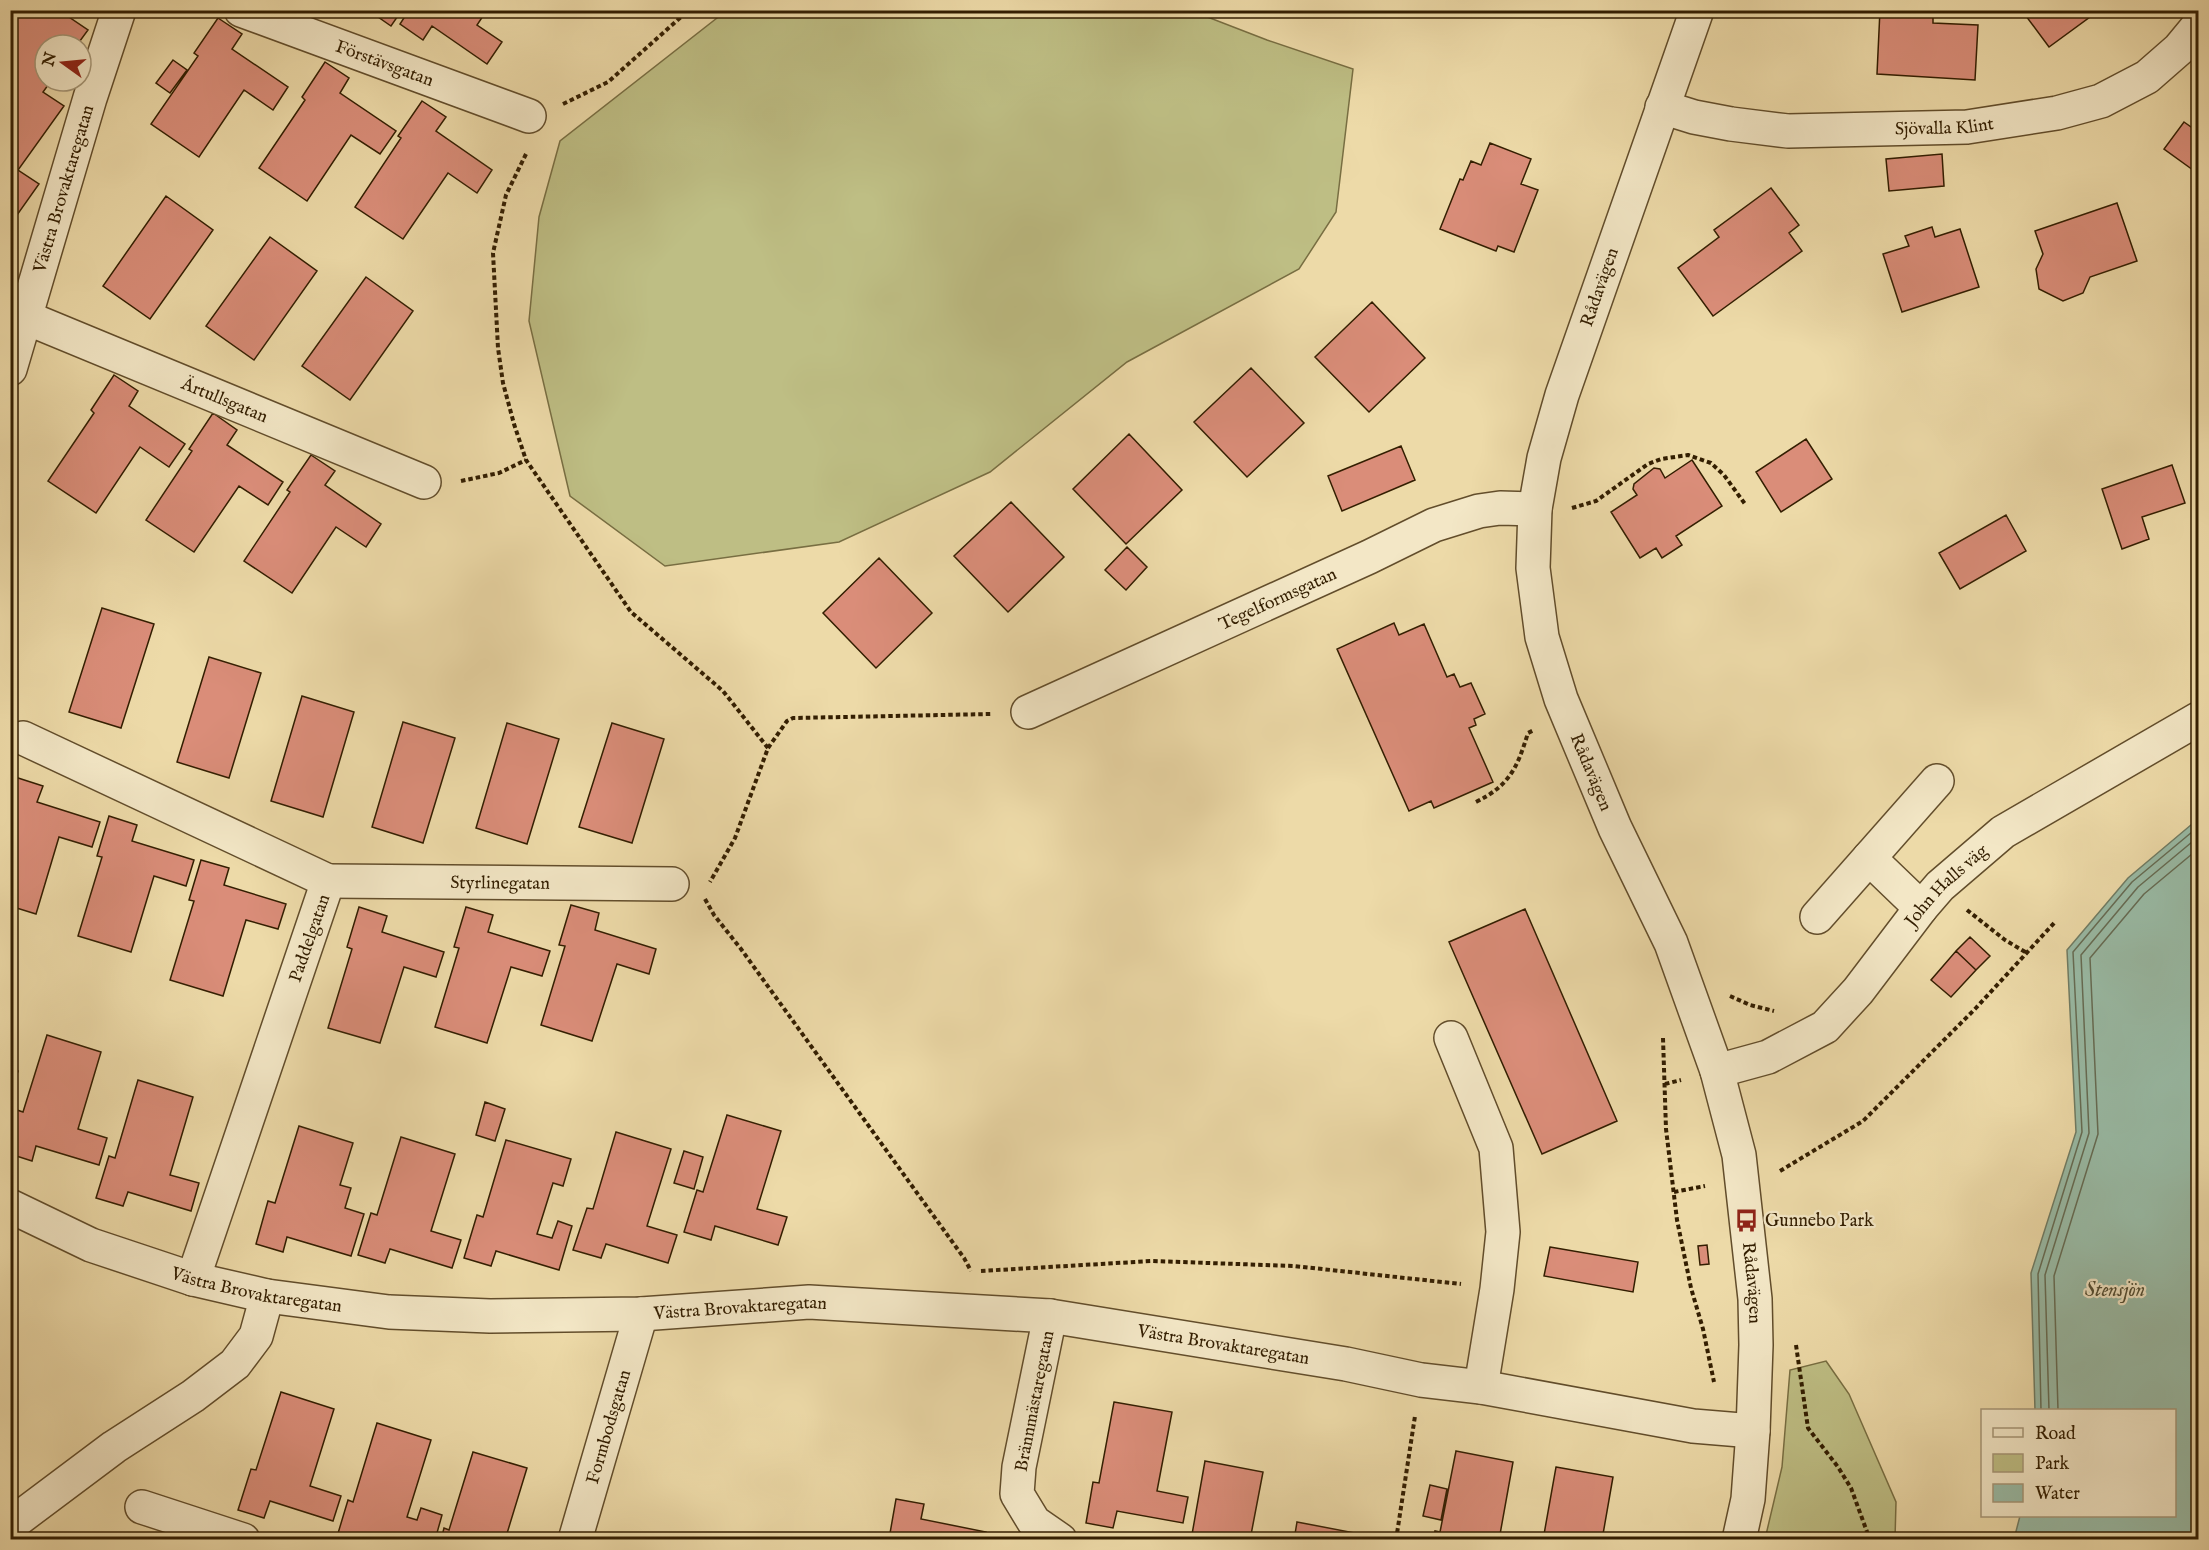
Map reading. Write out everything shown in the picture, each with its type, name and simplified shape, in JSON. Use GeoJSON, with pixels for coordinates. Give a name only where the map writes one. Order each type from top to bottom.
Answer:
{"type":"FeatureCollection","features":[{"type":"Feature","properties":{"kind":"street","name":"Västra Brovaktaregatan"},"geometry":{"type":"LineString","coordinates":[[10,369],[27,318],[90,98],[119,10]]}},
{"type":"Feature","properties":{"kind":"street","name":"Förstävsgatan"},"geometry":{"type":"LineString","coordinates":[[241,10],[529,116]]}},
{"type":"Feature","properties":{"kind":"street","name":"Rådavägen"},"geometry":{"type":"LineString","coordinates":[[1697,10],[1562,395],[1544,458],[1549,509],[1533,568],[1542,637],[1561,699],[1616,828],[1671,943],[1717,1071],[1739,1155],[1755,1299],[1756,1345],[1754,1431],[1748,1498],[1739,1539]]}},
{"type":"Feature","properties":{"kind":"street","name":"Sjövalla Klint"},"geometry":{"type":"LineString","coordinates":[[1662,107],[1694,117],[1788,131],[1967,127],[2034,117],[2101,101],[2147,77],[2179,49],[2199,26]]}},
{"type":"Feature","properties":{"kind":"street","name":"Ärtullsgatan"},"geometry":{"type":"LineString","coordinates":[[27,318],[424,482]]}},
{"type":"Feature","properties":{"kind":"street","name":"Tegelformsgatan"},"geometry":{"type":"LineString","coordinates":[[1028,712],[1370,557],[1434,525],[1479,511],[1500,508],[1549,509]]}},
{"type":"Feature","properties":{"kind":"street","name":"John Halls väg"},"geometry":{"type":"LineString","coordinates":[[1717,1071],[1768,1056],[1825,1027],[1858,990],[1940,886],[2003,832],[2199,719]]}},
{"type":"Feature","properties":{"kind":"street","name":"Paddelgatan"},"geometry":{"type":"LineString","coordinates":[[23,738],[328,881],[193,1279]]}},
{"type":"Feature","properties":{"kind":"street"},"geometry":{"type":"LineString","coordinates":[[1817,917],[1937,782]]}},
{"type":"Feature","properties":{"kind":"street"},"geometry":{"type":"LineString","coordinates":[[1869,858],[1921,908]]}},
{"type":"Feature","properties":{"kind":"street","name":"Styrlinegatan"},"geometry":{"type":"LineString","coordinates":[[328,881],[687,888]]}},
{"type":"Feature","properties":{"kind":"street"},"geometry":{"type":"LineString","coordinates":[[1451,1038],[1496,1148],[1503,1232],[1497,1289],[1481,1388]]}},
{"type":"Feature","properties":{"kind":"street","name":"Västra Brovaktaregatan"},"geometry":{"type":"LineString","coordinates":[[10,1206],[91,1245],[193,1279],[267,1296],[389,1312],[490,1316],[641,1314],[809,1302],[1050,1316],[1346,1364],[1421,1380],[1481,1388],[1634,1416],[1714,1428],[1754,1431]]}},
{"type":"Feature","properties":{"kind":"street"},"geometry":{"type":"LineString","coordinates":[[10,1525],[114,1447],[193,1396],[235,1364],[256,1336],[267,1296]]}},
{"type":"Feature","properties":{"kind":"street","name":"Formbodsgatan"},"geometry":{"type":"LineString","coordinates":[[575,1539],[641,1314]]}},
{"type":"Feature","properties":{"kind":"street","name":"Brännmästaregatan"},"geometry":{"type":"LineString","coordinates":[[1050,1316],[1019,1467],[1017,1494],[1034,1522],[1060,1539]]}},
{"type":"Feature","properties":{"kind":"street"},"geometry":{"type":"LineString","coordinates":[[142,1507],[243,1539]]}},
{"type":"Feature","properties":{"kind":"path"},"geometry":{"type":"LineString","coordinates":[[689,10],[608,82],[573,101],[529,116],[532,142],[506,195],[494,253],[500,360],[513,424],[526,460],[631,612],[723,691],[768,748]]}},
{"type":"Feature","properties":{"kind":"path"},"geometry":{"type":"LineString","coordinates":[[1549,509],[1578,508],[1596,501],[1648,464],[1661,459],[1688,455],[1711,463],[1724,475],[1745,504]]}},
{"type":"Feature","properties":{"kind":"path"},"geometry":{"type":"LineString","coordinates":[[424,482],[467,480],[499,473],[526,460]]}},
{"type":"Feature","properties":{"kind":"path"},"geometry":{"type":"LineString","coordinates":[[972,1271],[909,1181],[714,915],[687,888],[712,880],[735,838],[768,748],[787,721],[793,718],[1028,712]]}},
{"type":"Feature","properties":{"kind":"path"},"geometry":{"type":"LineString","coordinates":[[1476,802],[1503,786],[1512,775],[1528,733],[1537,728],[1540,736]]}},
{"type":"Feature","properties":{"kind":"path"},"geometry":{"type":"LineString","coordinates":[[1960,905],[1996,934],[2027,953]]}},
{"type":"Feature","properties":{"kind":"path"},"geometry":{"type":"LineString","coordinates":[[1674,1192],[1772,1175],[1863,1121],[1975,1009],[2056,921]]}},
{"type":"Feature","properties":{"kind":"path"},"geometry":{"type":"LineString","coordinates":[[1663,1028],[1666,1129],[1674,1192],[1691,1288],[1712,1370],[1716,1394],[1714,1428]]}},
{"type":"Feature","properties":{"kind":"path"},"geometry":{"type":"LineString","coordinates":[[960,1272],[1152,1261],[1294,1266],[1399,1276],[1497,1289]]}},
{"type":"Feature","properties":{"kind":"path"},"geometry":{"type":"LineString","coordinates":[[1756,1345],[1796,1342],[1808,1428],[1851,1488],[1870,1539]]}},
{"type":"Feature","properties":{"kind":"path"},"geometry":{"type":"LineString","coordinates":[[1396,1539],[1421,1380]]}},
{"type":"Feature","properties":{"kind":"green space"},"geometry":{"type":"Polygon","coordinates":[[[726,11],[1192,11],[1267,40],[1353,69],[1336,212],[1299,269],[1127,362],[990,472],[839,542],[665,566],[570,496],[529,321],[539,217],[560,141],[726,11]]]}},
{"type":"Feature","properties":{"kind":"green space"},"geometry":{"type":"Polygon","coordinates":[[[1826,1361],[1849,1394],[1896,1502],[1895,1539],[1765,1539],[1782,1467],[1790,1370],[1826,1361]]]}},
{"type":"Feature","properties":{"kind":"water","name":"Stensjön"},"geometry":{"type":"Polygon","coordinates":[[[2198,819],[2198,1539],[2014,1539],[2020,1517],[2176,1517],[2176,1409],[2035,1409],[2031,1273],[2076,1132],[2067,950],[2128,878],[2198,819]]]}},
{"type":"Feature","properties":{"kind":"building"},"geometry":{"type":"Polygon","coordinates":[[[10,10],[69,10],[66,15],[88,30],[86,33],[33,33],[33,93],[44,93],[64,106],[18,170],[39,184],[10,225],[10,10]]]}},
{"type":"Feature","properties":{"kind":"building"},"geometry":{"type":"Polygon","coordinates":[[[368,10],[402,10],[391,26],[368,10]]]}},
{"type":"Feature","properties":{"kind":"building"},"geometry":{"type":"Polygon","coordinates":[[[409,10],[487,10],[477,25],[502,42],[487,64],[432,26],[423,40],[400,24],[409,10]]]}},
{"type":"Feature","properties":{"kind":"building"},"geometry":{"type":"Polygon","coordinates":[[[1880,10],[1933,10],[1933,23],[1978,25],[1975,80],[1877,74],[1880,10]]]}},
{"type":"Feature","properties":{"kind":"building"},"geometry":{"type":"Polygon","coordinates":[[[2025,10],[2091,10],[2094,14],[2049,47],[2023,12],[2025,10]]]}},
{"type":"Feature","properties":{"kind":"building"},"geometry":{"type":"Polygon","coordinates":[[[218,18],[242,34],[232,49],[288,87],[273,110],[244,90],[199,157],[151,124],[198,56],[194,53],[218,18]]]}},
{"type":"Feature","properties":{"kind":"building"},"geometry":{"type":"Polygon","coordinates":[[[173,60],[187,70],[170,93],[156,83],[173,60]]]}},
{"type":"Feature","properties":{"kind":"building"},"geometry":{"type":"Polygon","coordinates":[[[325,62],[349,78],[340,93],[396,131],[380,154],[351,135],[307,201],[259,168],[305,100],[302,97],[325,62]]]}},
{"type":"Feature","properties":{"kind":"building"},"geometry":{"type":"Polygon","coordinates":[[[422,101],[446,117],[436,131],[492,170],[477,193],[448,173],[403,239],[355,207],[401,138],[398,136],[422,101]]]}},
{"type":"Feature","properties":{"kind":"building"},"geometry":{"type":"Polygon","coordinates":[[[2184,122],[2198,132],[2198,162],[2193,170],[2164,149],[2184,122]]]}},
{"type":"Feature","properties":{"kind":"building"},"geometry":{"type":"Polygon","coordinates":[[[1490,143],[1531,159],[1521,184],[1538,190],[1514,252],[1498,246],[1496,251],[1440,229],[1460,179],[1463,180],[1471,161],[1481,165],[1490,143]]]}},
{"type":"Feature","properties":{"kind":"building"},"geometry":{"type":"Polygon","coordinates":[[[1942,154],[1944,186],[1889,191],[1886,159],[1942,154]]]}},
{"type":"Feature","properties":{"kind":"building"},"geometry":{"type":"Polygon","coordinates":[[[1771,188],[1799,225],[1789,233],[1802,251],[1713,316],[1678,268],[1719,237],[1714,230],[1771,188]]]}},
{"type":"Feature","properties":{"kind":"building"},"geometry":{"type":"Polygon","coordinates":[[[166,196],[213,230],[150,319],[103,286],[166,196]]]}},
{"type":"Feature","properties":{"kind":"building"},"geometry":{"type":"Polygon","coordinates":[[[2117,203],[2137,261],[2090,277],[2083,293],[2063,301],[2039,289],[2036,269],[2043,254],[2035,231],[2117,203]]]}},
{"type":"Feature","properties":{"kind":"building"},"geometry":{"type":"Polygon","coordinates":[[[1932,227],[1935,237],[1960,229],[1979,287],[1902,312],[1883,254],[1909,246],[1905,236],[1932,227]]]}},
{"type":"Feature","properties":{"kind":"building"},"geometry":{"type":"Polygon","coordinates":[[[270,237],[317,271],[254,360],[206,326],[270,237]]]}},
{"type":"Feature","properties":{"kind":"building"},"geometry":{"type":"Polygon","coordinates":[[[366,277],[413,311],[350,400],[302,366],[366,277]]]}},
{"type":"Feature","properties":{"kind":"building"},"geometry":{"type":"Polygon","coordinates":[[[1372,302],[1425,358],[1369,412],[1315,357],[1372,302]]]}},
{"type":"Feature","properties":{"kind":"building"},"geometry":{"type":"Polygon","coordinates":[[[1251,368],[1304,423],[1247,477],[1194,422],[1251,368]]]}},
{"type":"Feature","properties":{"kind":"building"},"geometry":{"type":"Polygon","coordinates":[[[114,375],[138,391],[129,406],[185,444],[169,467],[140,447],[96,513],[48,481],[94,413],[91,410],[114,375]]]}},
{"type":"Feature","properties":{"kind":"building"},"geometry":{"type":"Polygon","coordinates":[[[213,413],[237,430],[227,445],[283,482],[268,505],[239,486],[194,552],[146,520],[192,451],[189,449],[213,413]]]}},
{"type":"Feature","properties":{"kind":"building"},"geometry":{"type":"Polygon","coordinates":[[[1129,434],[1182,490],[1126,544],[1073,489],[1129,434]]]}},
{"type":"Feature","properties":{"kind":"building"},"geometry":{"type":"Polygon","coordinates":[[[1806,439],[1832,479],[1781,512],[1756,472],[1806,439]]]}},
{"type":"Feature","properties":{"kind":"building"},"geometry":{"type":"Polygon","coordinates":[[[1401,446],[1415,480],[1342,511],[1328,476],[1401,446]]]}},
{"type":"Feature","properties":{"kind":"building"},"geometry":{"type":"Polygon","coordinates":[[[311,455],[335,471],[325,485],[381,524],[366,547],[336,527],[292,593],[244,561],[290,492],[287,490],[311,455]]]}},
{"type":"Feature","properties":{"kind":"building"},"geometry":{"type":"Polygon","coordinates":[[[1692,460],[1722,506],[1676,536],[1682,545],[1662,558],[1656,548],[1640,558],[1611,512],[1637,495],[1633,489],[1634,484],[1654,468],[1660,469],[1665,478],[1692,460]]]}},
{"type":"Feature","properties":{"kind":"building"},"geometry":{"type":"Polygon","coordinates":[[[2172,465],[2185,503],[2142,517],[2149,539],[2122,549],[2102,489],[2172,465]]]}},
{"type":"Feature","properties":{"kind":"building"},"geometry":{"type":"Polygon","coordinates":[[[1011,502],[1064,557],[1008,612],[954,556],[1011,502]]]}},
{"type":"Feature","properties":{"kind":"building"},"geometry":{"type":"Polygon","coordinates":[[[2006,515],[2026,551],[1960,589],[1939,553],[2006,515]]]}},
{"type":"Feature","properties":{"kind":"building"},"geometry":{"type":"Polygon","coordinates":[[[1127,547],[1147,567],[1126,590],[1105,570],[1127,547]]]}},
{"type":"Feature","properties":{"kind":"building"},"geometry":{"type":"Polygon","coordinates":[[[879,558],[932,613],[876,668],[823,613],[879,558]]]}},
{"type":"Feature","properties":{"kind":"building"},"geometry":{"type":"Polygon","coordinates":[[[102,608],[154,624],[121,728],[69,712],[102,608]]]}},
{"type":"Feature","properties":{"kind":"building"},"geometry":{"type":"Polygon","coordinates":[[[1394,623],[1399,635],[1424,624],[1447,677],[1454,674],[1460,687],[1471,683],[1485,714],[1474,719],[1476,725],[1469,728],[1493,782],[1434,808],[1431,801],[1409,811],[1337,649],[1394,623]]]}},
{"type":"Feature","properties":{"kind":"building"},"geometry":{"type":"Polygon","coordinates":[[[209,657],[261,673],[229,778],[177,762],[209,657]]]}},
{"type":"Feature","properties":{"kind":"building"},"geometry":{"type":"Polygon","coordinates":[[[302,696],[354,712],[323,817],[271,801],[302,696]]]}},
{"type":"Feature","properties":{"kind":"building"},"geometry":{"type":"Polygon","coordinates":[[[403,722],[455,738],[423,843],[372,827],[403,722]]]}},
{"type":"Feature","properties":{"kind":"building"},"geometry":{"type":"Polygon","coordinates":[[[507,723],[559,739],[527,844],[476,828],[507,723]]]}},
{"type":"Feature","properties":{"kind":"building"},"geometry":{"type":"Polygon","coordinates":[[[612,723],[664,739],[632,843],[579,827],[612,723]]]}},
{"type":"Feature","properties":{"kind":"building"},"geometry":{"type":"Polygon","coordinates":[[[15,777],[43,786],[37,802],[100,822],[92,847],[59,837],[36,914],[10,906],[10,785],[12,786],[15,777]]]}},
{"type":"Feature","properties":{"kind":"building"},"geometry":{"type":"Polygon","coordinates":[[[109,816],[137,825],[132,841],[194,860],[186,886],[154,876],[131,952],[78,936],[102,857],[97,856],[109,816]]]}},
{"type":"Feature","properties":{"kind":"building"},"geometry":{"type":"Polygon","coordinates":[[[201,860],[229,868],[224,885],[286,904],[278,929],[246,920],[223,996],[170,980],[194,901],[189,900],[201,860]]]}},
{"type":"Feature","properties":{"kind":"building"},"geometry":{"type":"Polygon","coordinates":[[[571,905],[599,913],[595,930],[656,949],[649,974],[617,964],[592,1041],[541,1025],[565,946],[559,945],[571,905]]]}},
{"type":"Feature","properties":{"kind":"building"},"geometry":{"type":"Polygon","coordinates":[[[359,907],[387,916],[382,932],[444,952],[436,977],[404,967],[380,1043],[328,1028],[352,949],[347,947],[359,907]]]}},
{"type":"Feature","properties":{"kind":"building"},"geometry":{"type":"Polygon","coordinates":[[[466,907],[493,915],[488,932],[550,951],[542,976],[511,967],[487,1043],[435,1027],[459,948],[454,947],[466,907]]]}},
{"type":"Feature","properties":{"kind":"building"},"geometry":{"type":"Polygon","coordinates":[[[1525,909],[1617,1121],[1542,1154],[1449,942],[1525,909]]]}},
{"type":"Feature","properties":{"kind":"building"},"geometry":{"type":"Polygon","coordinates":[[[1970,937],[1990,956],[1976,970],[1956,951],[1970,937]]]}},
{"type":"Feature","properties":{"kind":"building"},"geometry":{"type":"Polygon","coordinates":[[[1956,951],[1976,970],[1951,997],[1931,980],[1956,951]]]}},
{"type":"Feature","properties":{"kind":"building"},"geometry":{"type":"Polygon","coordinates":[[[47,1035],[101,1052],[78,1129],[107,1138],[99,1165],[36,1146],[32,1161],[10,1154],[10,1131],[17,1110],[23,1112],[47,1035]]]}},
{"type":"Feature","properties":{"kind":"building"},"geometry":{"type":"Polygon","coordinates":[[[10,1069],[18,1071],[10,1097],[10,1069]]]}},
{"type":"Feature","properties":{"kind":"building"},"geometry":{"type":"Polygon","coordinates":[[[138,1080],[193,1097],[170,1175],[199,1183],[191,1211],[128,1192],[123,1206],[96,1198],[109,1156],[115,1158],[138,1080]]]}},
{"type":"Feature","properties":{"kind":"building"},"geometry":{"type":"Polygon","coordinates":[[[485,1102],[505,1109],[495,1141],[476,1135],[485,1102]]]}},
{"type":"Feature","properties":{"kind":"building"},"geometry":{"type":"Polygon","coordinates":[[[727,1115],[781,1131],[757,1209],[787,1217],[778,1245],[715,1226],[711,1240],[684,1232],[697,1190],[703,1192],[727,1115]]]}},
{"type":"Feature","properties":{"kind":"building"},"geometry":{"type":"Polygon","coordinates":[[[299,1126],[353,1143],[340,1185],[351,1188],[345,1208],[364,1214],[351,1256],[287,1237],[283,1252],[256,1244],[268,1201],[275,1203],[299,1126]]]}},
{"type":"Feature","properties":{"kind":"building"},"geometry":{"type":"Polygon","coordinates":[[[616,1132],[671,1149],[647,1226],[677,1235],[668,1263],[606,1244],[601,1258],[573,1250],[587,1208],[593,1209],[616,1132]]]}},
{"type":"Feature","properties":{"kind":"building"},"geometry":{"type":"Polygon","coordinates":[[[401,1137],[455,1154],[431,1231],[461,1240],[452,1268],[390,1249],[385,1263],[358,1255],[371,1213],[377,1215],[401,1137]]]}},
{"type":"Feature","properties":{"kind":"building"},"geometry":{"type":"Polygon","coordinates":[[[506,1140],[571,1159],[563,1186],[553,1183],[537,1234],[552,1238],[558,1221],[572,1226],[559,1270],[496,1251],[491,1266],[464,1258],[477,1215],[483,1217],[506,1140]]]}},
{"type":"Feature","properties":{"kind":"building"},"geometry":{"type":"Polygon","coordinates":[[[684,1151],[703,1157],[694,1189],[674,1183],[684,1151]]]}},
{"type":"Feature","properties":{"kind":"building"},"geometry":{"type":"Polygon","coordinates":[[[1707,1245],[1709,1264],[1700,1265],[1698,1246],[1707,1245]]]}},
{"type":"Feature","properties":{"kind":"building"},"geometry":{"type":"Polygon","coordinates":[[[1550,1247],[1638,1262],[1633,1292],[1544,1276],[1550,1247]]]}},
{"type":"Feature","properties":{"kind":"building"},"geometry":{"type":"Polygon","coordinates":[[[281,1392],[334,1409],[310,1486],[341,1496],[333,1521],[270,1501],[264,1518],[238,1510],[251,1469],[256,1470],[281,1392]]]}},
{"type":"Feature","properties":{"kind":"building"},"geometry":{"type":"Polygon","coordinates":[[[1114,1402],[1172,1412],[1157,1491],[1188,1497],[1183,1523],[1117,1511],[1113,1528],[1086,1523],[1093,1482],[1099,1483],[1114,1402]]]}},
{"type":"Feature","properties":{"kind":"building"},"geometry":{"type":"Polygon","coordinates":[[[377,1423],[431,1440],[407,1517],[417,1520],[421,1508],[442,1515],[435,1540],[388,1540],[366,1533],[364,1540],[336,1540],[348,1500],[353,1502],[377,1423]]]}},
{"type":"Feature","properties":{"kind":"building"},"geometry":{"type":"Polygon","coordinates":[[[1456,1451],[1513,1462],[1499,1540],[1433,1540],[1435,1531],[1440,1532],[1456,1451]]]}},
{"type":"Feature","properties":{"kind":"building"},"geometry":{"type":"Polygon","coordinates":[[[473,1452],[527,1468],[505,1540],[441,1540],[444,1528],[449,1530],[473,1452]]]}},
{"type":"Feature","properties":{"kind":"building"},"geometry":{"type":"Polygon","coordinates":[[[1205,1461],[1263,1472],[1250,1540],[1191,1540],[1205,1461]]]}},
{"type":"Feature","properties":{"kind":"building"},"geometry":{"type":"Polygon","coordinates":[[[1556,1467],[1613,1477],[1602,1540],[1543,1540],[1556,1467]]]}},
{"type":"Feature","properties":{"kind":"building"},"geometry":{"type":"Polygon","coordinates":[[[1430,1485],[1447,1489],[1441,1520],[1423,1516],[1430,1485]]]}},
{"type":"Feature","properties":{"kind":"building"},"geometry":{"type":"Polygon","coordinates":[[[896,1499],[924,1504],[921,1519],[986,1532],[984,1540],[889,1539],[896,1499]]]}},
{"type":"Feature","properties":{"kind":"building"},"geometry":{"type":"Polygon","coordinates":[[[1297,1522],[1355,1533],[1354,1540],[1294,1540],[1297,1522]]]}},
{"type":"Feature","properties":{"kind":"place","name":"Gunnebo Park"},"geometry":{"type":"Point","coordinates":[1747,1220]}}]}
